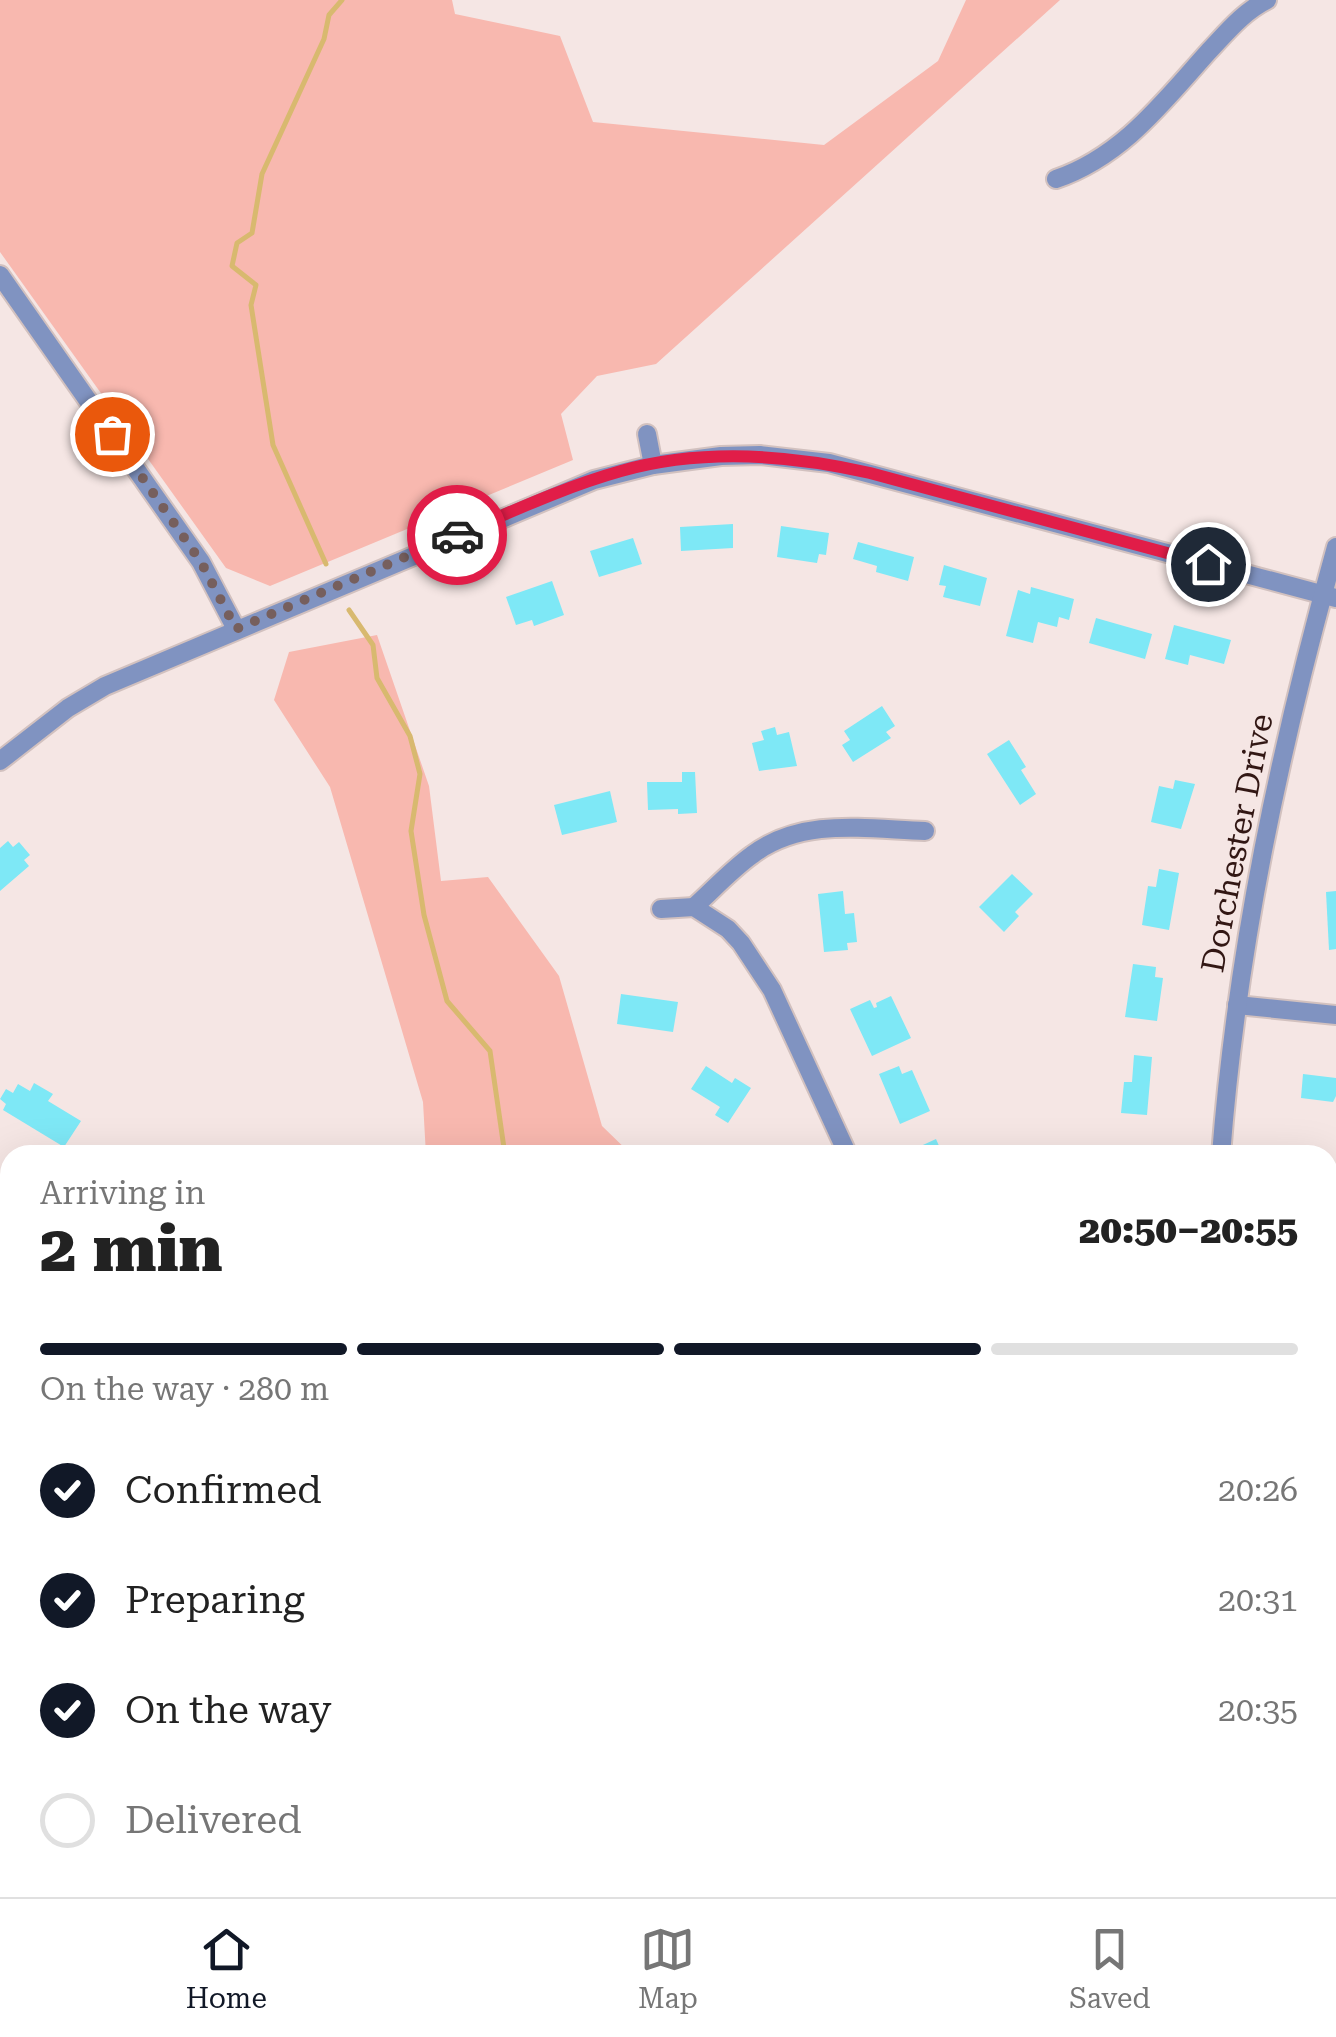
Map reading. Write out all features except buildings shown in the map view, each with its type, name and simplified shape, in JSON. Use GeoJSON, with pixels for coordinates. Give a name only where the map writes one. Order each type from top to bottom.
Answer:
{"type":"FeatureCollection","features":[{"type":"Feature","properties":{"kind":"street"},"geometry":{"type":"LineString","coordinates":[[1056,179],[1095,162],[1130,138],[1236,22],[1267,0]]}},
{"type":"Feature","properties":{"kind":"street"},"geometry":{"type":"LineString","coordinates":[[0,275],[201,562],[236,629]]}},
{"type":"Feature","properties":{"kind":"street"},"geometry":{"type":"LineString","coordinates":[[647,434],[653,464]]}},
{"type":"Feature","properties":{"kind":"street"},"geometry":{"type":"LineString","coordinates":[[0,760],[68,708],[105,686],[552,494],[653,464],[760,455],[829,463],[1329,596]]}},
{"type":"Feature","properties":{"kind":"street","name":"Dorchester Drive"},"geometry":{"type":"LineString","coordinates":[[1222,1145],[1236,1006],[1269,812],[1329,596],[1336,547]]}},
{"type":"Feature","properties":{"kind":"street"},"geometry":{"type":"LineString","coordinates":[[660,909],[694,906],[753,854],[791,834],[840,828],[925,831]]}},
{"type":"Feature","properties":{"kind":"street"},"geometry":{"type":"LineString","coordinates":[[694,906],[728,929],[772,990],[843,1145]]}},
{"type":"Feature","properties":{"kind":"street"},"geometry":{"type":"LineString","coordinates":[[1236,1006],[1336,1015]]}},
{"type":"Feature","properties":{"kind":"shaded area"},"geometry":{"type":"Polygon","coordinates":[[[0,0],[452,0],[455,14],[560,36],[593,122],[824,145],[938,61],[966,0],[1060,0],[656,364],[597,376],[561,414],[573,460],[270,586],[226,568],[0,252],[0,0]]]}},
{"type":"Feature","properties":{"kind":"shaded area"},"geometry":{"type":"Polygon","coordinates":[[[377,635],[429,786],[441,881],[488,877],[559,976],[602,1126],[622,1145],[425,1145],[423,1102],[330,787],[274,700],[289,652],[377,635]]]}},
{"type":"Feature","properties":{"kind":"waterway"},"geometry":{"type":"LineString","coordinates":[[326,564],[273,445],[251,305],[256,285],[232,266],[237,243],[252,233],[262,174],[324,39],[329,15],[342,0]]}},
{"type":"Feature","properties":{"kind":"waterway"},"geometry":{"type":"LineString","coordinates":[[349,610],[373,645],[377,678],[410,736],[420,774],[411,831],[424,915],[447,1001],[490,1051],[504,1145]]}},
{"type":"Feature","properties":{"kind":"way so far"},"geometry":{"type":"LineString","coordinates":[[112,434],[212,578],[236,629],[457,535]]}},
{"type":"Feature","properties":{"kind":"route"},"geometry":{"type":"LineString","coordinates":[[457,535],[552,494],[624,470],[720,456],[760,455],[829,463],[1208,564]]}}]}
